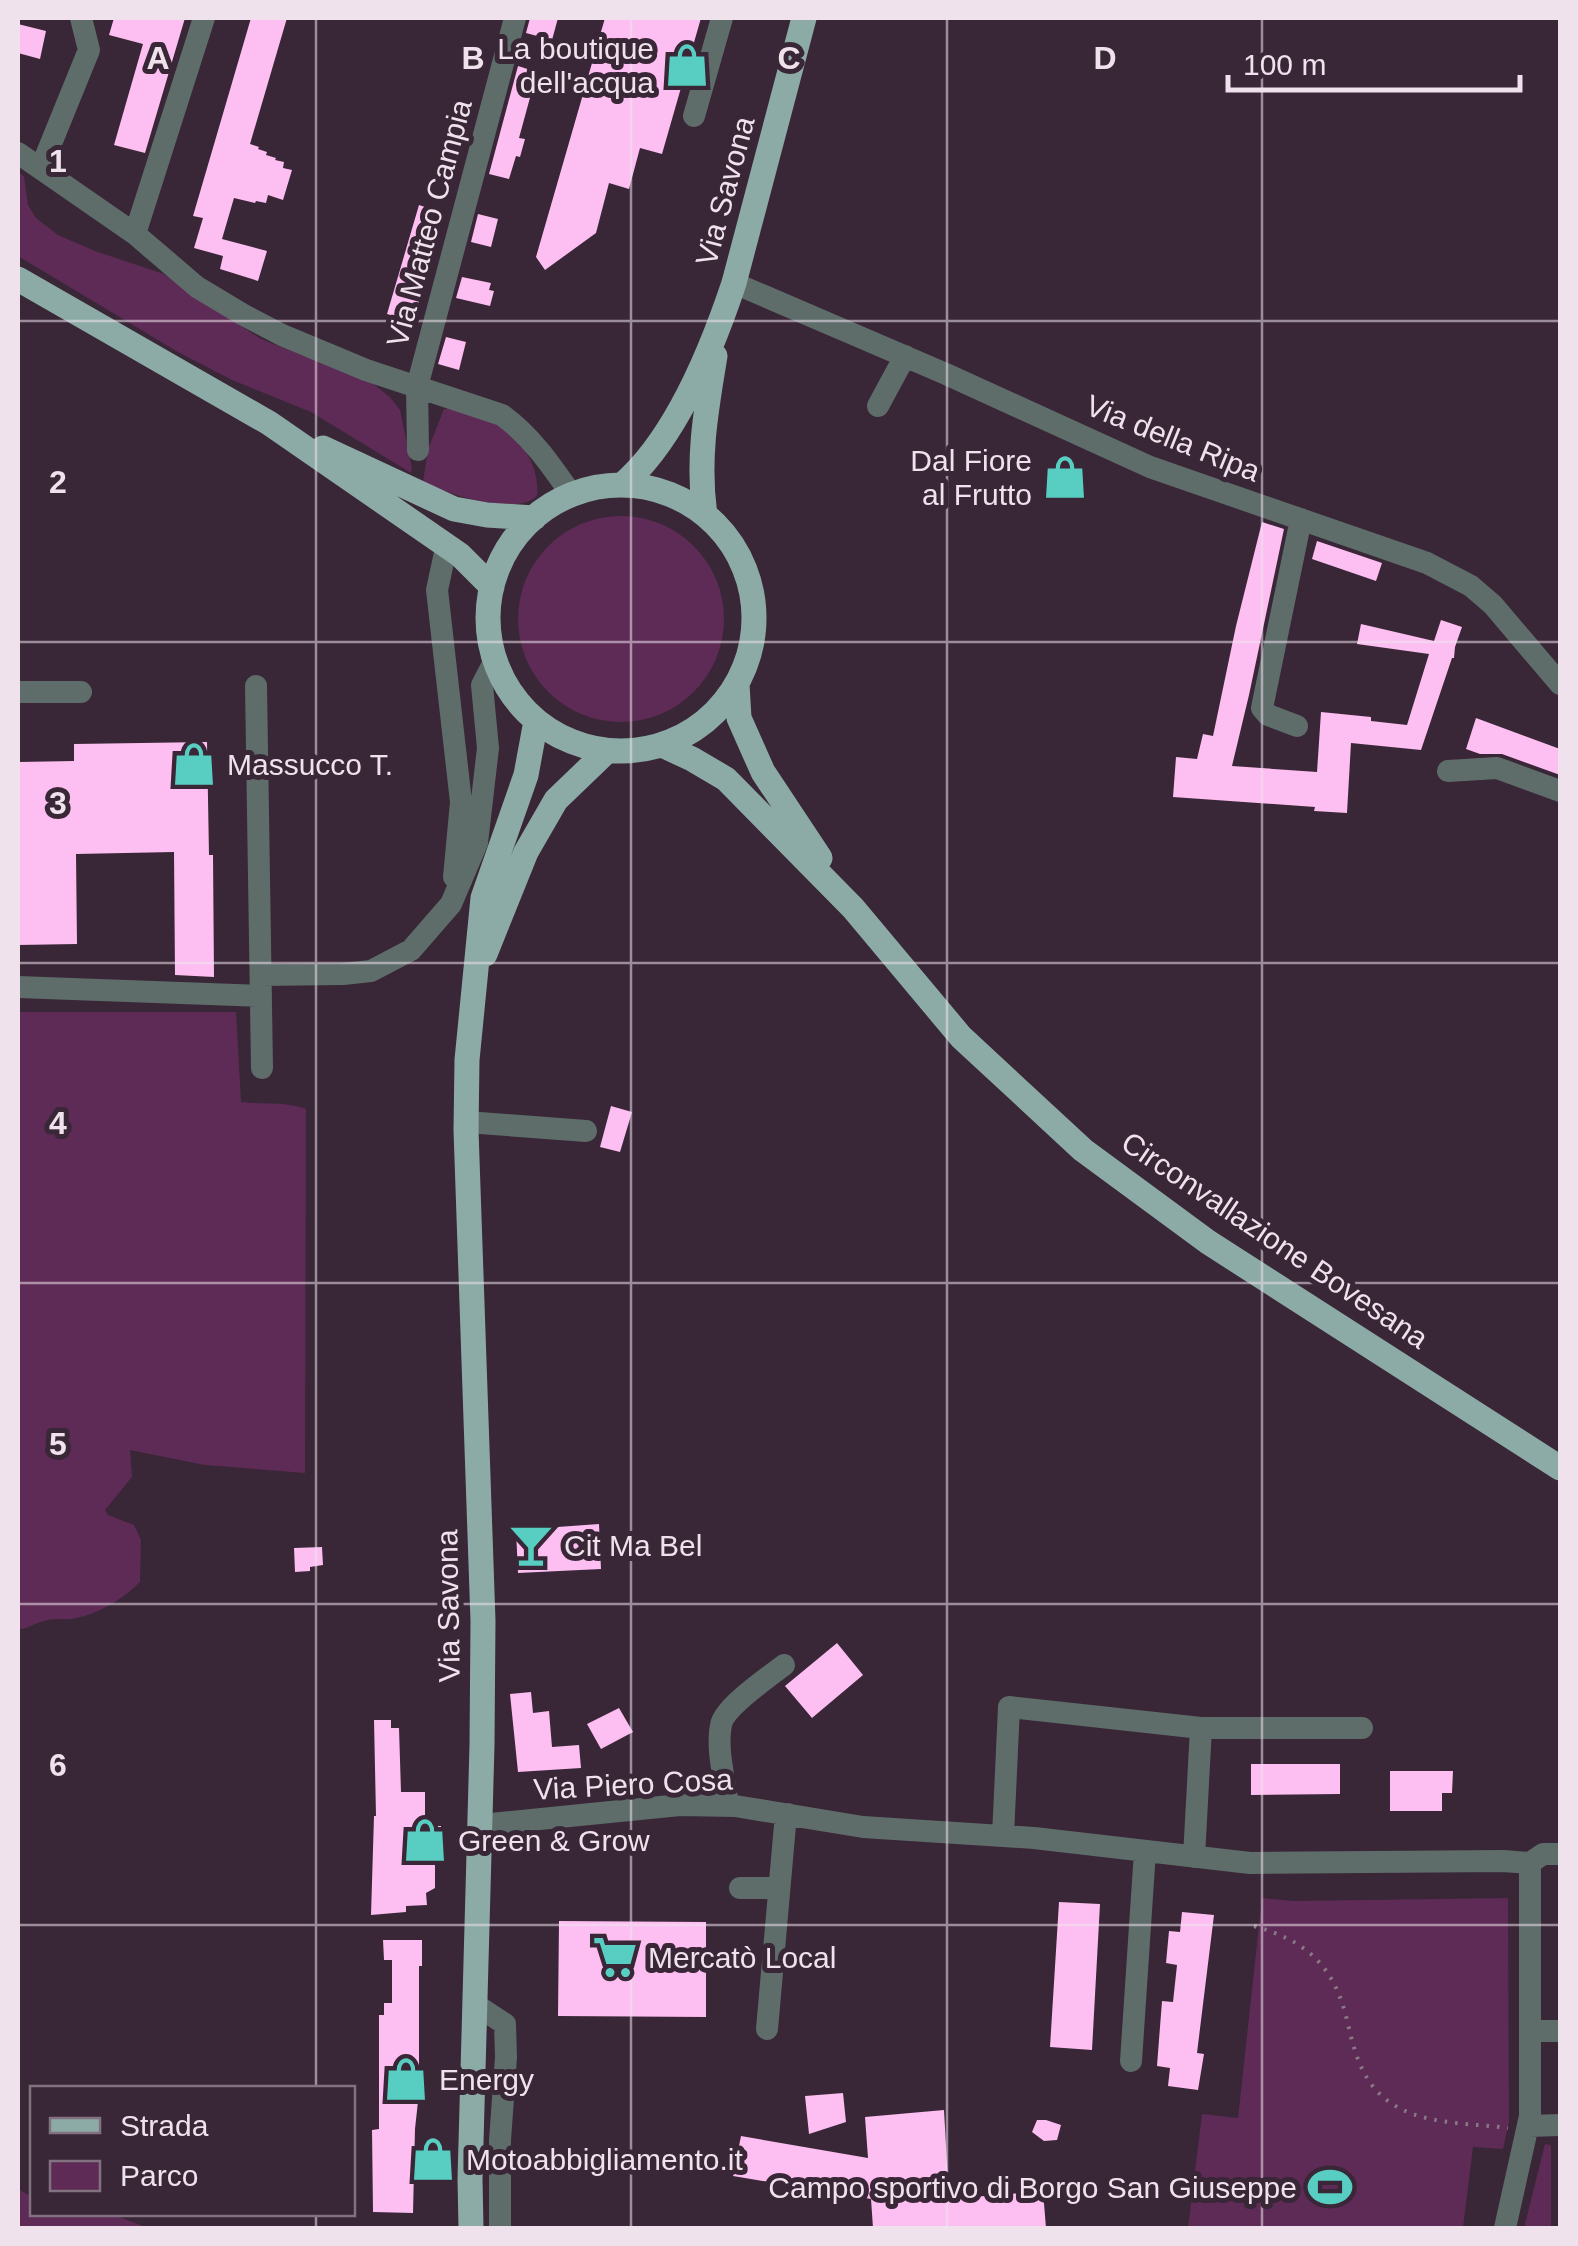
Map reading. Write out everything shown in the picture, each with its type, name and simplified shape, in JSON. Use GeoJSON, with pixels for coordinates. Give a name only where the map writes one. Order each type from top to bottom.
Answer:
{"type":"FeatureCollection","features":[{"type":"Feature","properties":{"kind":"main road","name":"Via Savona"},"geometry":{"type":"LineString","coordinates":[[622,485],[642,468],[678,414],[721,321],[804,18]]}},
{"type":"Feature","properties":{"kind":"main road"},"geometry":{"type":"LineString","coordinates":[[18,280],[374,484],[492,587]]}},
{"type":"Feature","properties":{"kind":"main road","name":"Via Savona"},"geometry":{"type":"LineString","coordinates":[[705,514],[701,451],[721,321]]}},
{"type":"Feature","properties":{"kind":"main road"},"geometry":{"type":"LineString","coordinates":[[374,484],[454,509],[534,518]]}},
{"type":"Feature","properties":{"kind":"main road"},"geometry":{"type":"LineString","coordinates":[[622,485],[652,488],[680,498],[723,532],[738,554],[750,585],[754,619],[750,653],[737,684],[718,711],[692,732],[662,746],[635,752],[582,746],[536,721],[512,694],[495,660],[488,624],[492,587],[507,549],[534,518],[571,494],[622,485]]}},
{"type":"Feature","properties":{"kind":"main road","name":"Circonvallazione Bovesana"},"geometry":{"type":"LineString","coordinates":[[737,684],[739,718],[763,772],[853,908]]}},
{"type":"Feature","properties":{"kind":"main road","name":"Via Savona"},"geometry":{"type":"LineString","coordinates":[[471,2228],[483,1621],[467,1060],[482,898],[526,776],[536,721]]}},
{"type":"Feature","properties":{"kind":"main road","name":"Circonvallazione Bovesana"},"geometry":{"type":"LineString","coordinates":[[662,746],[726,779],[853,908],[961,1036],[1083,1150],[1208,1242],[1560,1468]]}},
{"type":"Feature","properties":{"kind":"main road","name":"Via Savona"},"geometry":{"type":"LineString","coordinates":[[474,982],[526,852],[556,800],[607,751]]}},
{"type":"Feature","properties":{"kind":"street"},"geometry":{"type":"LineString","coordinates":[[40,168],[89,50],[81,18]]}},
{"type":"Feature","properties":{"kind":"street"},"geometry":{"type":"LineString","coordinates":[[135,234],[204,18]]}},
{"type":"Feature","properties":{"kind":"street","name":"Via Matteo Campia"},"geometry":{"type":"LineString","coordinates":[[417,386],[514,18]]}},
{"type":"Feature","properties":{"kind":"street"},"geometry":{"type":"LineString","coordinates":[[694,116],[722,18]]}},
{"type":"Feature","properties":{"kind":"street","name":"Via Matteo Campia"},"geometry":{"type":"LineString","coordinates":[[18,153],[135,234],[196,288],[282,335],[366,370],[502,415],[520,428],[550,462],[571,494]]}},
{"type":"Feature","properties":{"kind":"street","name":"Via della Ripa"},"geometry":{"type":"LineString","coordinates":[[734,284],[1150,467],[1427,563],[1470,586],[1492,605],[1560,684]]}},
{"type":"Feature","properties":{"kind":"street"},"geometry":{"type":"LineString","coordinates":[[878,406],[905,356]]}},
{"type":"Feature","properties":{"kind":"street"},"geometry":{"type":"LineString","coordinates":[[417,386],[418,450]]}},
{"type":"Feature","properties":{"kind":"street"},"geometry":{"type":"LineString","coordinates":[[1297,726],[1268,716],[1262,708],[1301,519]]}},
{"type":"Feature","properties":{"kind":"street"},"geometry":{"type":"LineString","coordinates":[[446,548],[437,590],[460,802],[450,904]]}},
{"type":"Feature","properties":{"kind":"street"},"geometry":{"type":"LineString","coordinates":[[18,987],[261,985],[371,971],[411,950],[450,904],[477,843],[488,748],[482,684],[495,660]]}},
{"type":"Feature","properties":{"kind":"street"},"geometry":{"type":"LineString","coordinates":[[256,686],[262,1068]]}},
{"type":"Feature","properties":{"kind":"street"},"geometry":{"type":"LineString","coordinates":[[18,692],[81,692]]}},
{"type":"Feature","properties":{"kind":"street"},"geometry":{"type":"LineString","coordinates":[[1448,771],[1497,768],[1560,791]]}},
{"type":"Feature","properties":{"kind":"street"},"geometry":{"type":"LineString","coordinates":[[466,1122],[586,1131]]}},
{"type":"Feature","properties":{"kind":"street"},"geometry":{"type":"LineString","coordinates":[[728,1806],[720,1724],[726,1712],[784,1665]]}},
{"type":"Feature","properties":{"kind":"street"},"geometry":{"type":"LineString","coordinates":[[1002,1836],[1009,1707],[1201,1728],[1362,1728]]}},
{"type":"Feature","properties":{"kind":"street"},"geometry":{"type":"LineString","coordinates":[[1194,1857],[1201,1728]]}},
{"type":"Feature","properties":{"kind":"street","name":"Via Piero Cosa"},"geometry":{"type":"LineString","coordinates":[[480,1824],[680,1806],[728,1806],[863,1827],[1002,1836],[1250,1863],[1530,1862],[1543,1854],[1560,1854]]}},
{"type":"Feature","properties":{"kind":"street"},"geometry":{"type":"LineString","coordinates":[[767,2029],[788,1814]]}},
{"type":"Feature","properties":{"kind":"street"},"geometry":{"type":"LineString","coordinates":[[1131,2061],[1146,1851]]}},
{"type":"Feature","properties":{"kind":"street"},"geometry":{"type":"LineString","coordinates":[[1506,2228],[1528,2128],[1532,2031],[1530,1862]]}},
{"type":"Feature","properties":{"kind":"street"},"geometry":{"type":"LineString","coordinates":[[740,1888],[779,1888]]}},
{"type":"Feature","properties":{"kind":"street"},"geometry":{"type":"LineString","coordinates":[[476,2005],[505,2024],[500,2228]]}},
{"type":"Feature","properties":{"kind":"street"},"geometry":{"type":"LineString","coordinates":[[1532,2031],[1560,2031]]}},
{"type":"Feature","properties":{"kind":"street"},"geometry":{"type":"LineString","coordinates":[[1528,2128],[1560,2125]]}},
{"type":"Feature","properties":{"kind":"path"},"geometry":{"type":"LineString","coordinates":[[1254,1926],[1291,1938],[1322,1964],[1336,1985],[1361,2070],[1388,2101],[1428,2118],[1528,2128]]}},
{"type":"Feature","properties":{"kind":"green space"},"geometry":{"type":"Polygon","coordinates":[[[18,171],[24,177],[28,205],[36,218],[58,235],[164,274],[261,339],[372,383],[400,410],[411,473],[311,412],[232,380],[178,352],[18,256],[18,171]]]}},
{"type":"Feature","properties":{"kind":"green space"},"geometry":{"type":"Polygon","coordinates":[[[444,409],[479,415],[510,434],[531,462],[537,496],[527,502],[497,504],[423,482],[428,449],[444,409]]]}},
{"type":"Feature","properties":{"kind":"green space"},"geometry":{"type":"Polygon","coordinates":[[[621,516],[661,523],[694,546],[717,579],[724,619],[717,659],[694,692],[661,715],[621,722],[581,715],[548,692],[525,659],[518,619],[525,579],[548,546],[581,523],[621,516]]]}},
{"type":"Feature","properties":{"kind":"green space"},"geometry":{"type":"Polygon","coordinates":[[[18,1012],[236,1012],[241,1102],[306,1109],[305,1473],[205,1465],[130,1450],[132,1477],[105,1510],[108,1515],[134,1525],[141,1540],[140,1582],[117,1601],[90,1614],[48,1620],[18,1630],[18,1012]]]}},
{"type":"Feature","properties":{"kind":"green space"},"geometry":{"type":"Polygon","coordinates":[[[1262,1898],[1508,1898],[1509,2122],[1503,2149],[1473,2147],[1463,2228],[1188,2228],[1202,2114],[1238,2118],[1262,1898]]]}},
{"type":"Feature","properties":{"kind":"green space"},"geometry":{"type":"Polygon","coordinates":[[[1545,2144],[1551,2145],[1551,2228],[1524,2228],[1545,2144]]]}},
{"type":"Feature","properties":{"kind":"green space"},"geometry":{"type":"Polygon","coordinates":[[[18,2189],[30,2196],[30,2216],[117,2216],[148,2228],[18,2228],[18,2189]]]}},
{"type":"Feature","properties":{"kind":"building"},"geometry":{"type":"Polygon","coordinates":[[[114,18],[185,18],[145,153],[114,145],[143,44],[109,35],[114,18]]]}},
{"type":"Feature","properties":{"kind":"building"},"geometry":{"type":"Polygon","coordinates":[[[251,18],[287,18],[250,144],[284,162],[283,168],[292,170],[283,200],[268,195],[266,203],[234,198],[222,239],[267,251],[258,281],[220,269],[223,256],[194,248],[203,218],[193,216],[251,18]]]}},
{"type":"Feature","properties":{"kind":"building"},"geometry":{"type":"Polygon","coordinates":[[[530,18],[558,18],[552,40],[526,33],[530,18]]]}},
{"type":"Feature","properties":{"kind":"building"},"geometry":{"type":"Polygon","coordinates":[[[605,18],[701,18],[662,154],[640,148],[629,189],[609,183],[596,233],[545,270],[536,257],[605,18]]]}},
{"type":"Feature","properties":{"kind":"building"},"geometry":{"type":"Polygon","coordinates":[[[18,24],[46,31],[40,59],[18,53],[18,24]]]}},
{"type":"Feature","properties":{"kind":"building"},"geometry":{"type":"Polygon","coordinates":[[[518,66],[537,72],[519,138],[525,139],[509,179],[489,174],[518,66]]]}},
{"type":"Feature","properties":{"kind":"building"},"geometry":{"type":"Polygon","coordinates":[[[419,205],[434,210],[421,251],[431,254],[414,322],[387,314],[419,205]]]}},
{"type":"Feature","properties":{"kind":"building"},"geometry":{"type":"Polygon","coordinates":[[[478,214],[498,219],[491,247],[471,242],[478,214]]]}},
{"type":"Feature","properties":{"kind":"building"},"geometry":{"type":"Polygon","coordinates":[[[462,277],[491,283],[489,290],[494,291],[490,306],[456,298],[462,277]]]}},
{"type":"Feature","properties":{"kind":"building"},"geometry":{"type":"Polygon","coordinates":[[[446,337],[466,342],[459,370],[438,364],[446,337]]]}},
{"type":"Feature","properties":{"kind":"building"},"geometry":{"type":"Polygon","coordinates":[[[1262,522],[1284,529],[1232,766],[1317,772],[1321,712],[1407,725],[1429,654],[1357,644],[1361,624],[1434,641],[1441,620],[1462,627],[1421,750],[1351,743],[1347,813],[1314,811],[1315,807],[1173,797],[1176,757],[1197,759],[1203,734],[1213,736],[1262,522]]]}},
{"type":"Feature","properties":{"kind":"building"},"geometry":{"type":"Polygon","coordinates":[[[1317,541],[1382,563],[1376,581],[1312,559],[1317,541]]]}},
{"type":"Feature","properties":{"kind":"building"},"geometry":{"type":"Polygon","coordinates":[[[1476,718],[1560,749],[1560,775],[1502,754],[1480,754],[1466,749],[1476,718]]]}},
{"type":"Feature","properties":{"kind":"building"},"geometry":{"type":"Polygon","coordinates":[[[207,742],[214,977],[175,975],[174,852],[76,854],[77,944],[18,945],[18,762],[74,761],[74,744],[207,742]]]}},
{"type":"Feature","properties":{"kind":"building"},"geometry":{"type":"Polygon","coordinates":[[[611,1106],[632,1112],[620,1152],[600,1147],[611,1106]]]}},
{"type":"Feature","properties":{"kind":"building"},"geometry":{"type":"Polygon","coordinates":[[[599,1524],[601,1569],[518,1573],[516,1530],[599,1524]]]}},
{"type":"Feature","properties":{"kind":"building"},"geometry":{"type":"Polygon","coordinates":[[[322,1547],[323,1565],[295,1572],[294,1548],[322,1547]]]}},
{"type":"Feature","properties":{"kind":"building"},"geometry":{"type":"Polygon","coordinates":[[[837,1643],[863,1675],[812,1718],[785,1686],[837,1643]]]}},
{"type":"Feature","properties":{"kind":"building"},"geometry":{"type":"Polygon","coordinates":[[[531,1692],[533,1713],[549,1711],[552,1747],[579,1745],[581,1768],[518,1772],[510,1694],[531,1692]]]}},
{"type":"Feature","properties":{"kind":"building"},"geometry":{"type":"Polygon","coordinates":[[[619,1708],[633,1732],[601,1749],[587,1724],[619,1708]]]}},
{"type":"Feature","properties":{"kind":"building"},"geometry":{"type":"Polygon","coordinates":[[[374,1720],[391,1720],[391,1728],[399,1728],[401,1792],[425,1792],[425,1826],[441,1826],[441,1859],[435,1858],[435,1888],[426,1893],[427,1905],[406,1906],[406,1912],[371,1915],[376,1816],[374,1720]]]}},
{"type":"Feature","properties":{"kind":"building"},"geometry":{"type":"Polygon","coordinates":[[[1251,1764],[1340,1764],[1340,1794],[1251,1795],[1251,1764]]]}},
{"type":"Feature","properties":{"kind":"building"},"geometry":{"type":"Polygon","coordinates":[[[1390,1771],[1453,1771],[1452,1793],[1442,1793],[1442,1811],[1390,1811],[1390,1771]]]}},
{"type":"Feature","properties":{"kind":"building"},"geometry":{"type":"Polygon","coordinates":[[[1059,1902],[1100,1904],[1092,2050],[1050,2047],[1059,1902]]]}},
{"type":"Feature","properties":{"kind":"building"},"geometry":{"type":"Polygon","coordinates":[[[1182,1912],[1214,1915],[1197,2053],[1204,2054],[1198,2090],[1168,2086],[1170,2068],[1157,2066],[1162,2001],[1173,2002],[1177,1965],[1166,1963],[1169,1931],[1180,1932],[1182,1912]]]}},
{"type":"Feature","properties":{"kind":"building"},"geometry":{"type":"Polygon","coordinates":[[[559,1921],[706,1922],[706,2017],[558,2016],[559,1921]]]}},
{"type":"Feature","properties":{"kind":"building"},"geometry":{"type":"Polygon","coordinates":[[[383,1940],[422,1940],[413,2213],[373,2212],[372,2130],[379,2129],[379,2015],[384,2015],[384,2003],[392,2003],[392,1960],[384,1960],[383,1940]]]}},
{"type":"Feature","properties":{"kind":"building"},"geometry":{"type":"Polygon","coordinates":[[[843,2093],[846,2122],[809,2134],[805,2096],[843,2093]]]}},
{"type":"Feature","properties":{"kind":"building"},"geometry":{"type":"Polygon","coordinates":[[[944,2110],[949,2199],[1043,2191],[1046,2228],[873,2228],[871,2199],[733,2176],[741,2136],[868,2158],[865,2117],[944,2110]]]}},
{"type":"Feature","properties":{"kind":"building"},"geometry":{"type":"Polygon","coordinates":[[[1037,2120],[1061,2125],[1057,2140],[1044,2141],[1032,2132],[1037,2120]]]}},
{"type":"Feature","properties":{"kind":"place","name":"La boutique dell'acqua"},"geometry":{"type":"Point","coordinates":[687,65]}},
{"type":"Feature","properties":{"kind":"place","name":"Dal Fiore al Frutto"},"geometry":{"type":"Point","coordinates":[1065,477]}},
{"type":"Feature","properties":{"kind":"place","name":"Massucco T."},"geometry":{"type":"Point","coordinates":[194,764]}},
{"type":"Feature","properties":{"kind":"place","name":"Cit Ma Bel"},"geometry":{"type":"Point","coordinates":[531,1545]}},
{"type":"Feature","properties":{"kind":"place","name":"Green & Grow"},"geometry":{"type":"Point","coordinates":[425,1840]}},
{"type":"Feature","properties":{"kind":"place","name":"Mercatò Local"},"geometry":{"type":"Point","coordinates":[615,1957]}},
{"type":"Feature","properties":{"kind":"place","name":"Energy"},"geometry":{"type":"Point","coordinates":[406,2079]}},
{"type":"Feature","properties":{"kind":"place","name":"Motoabbigliamento.it"},"geometry":{"type":"Point","coordinates":[433,2159]}},
{"type":"Feature","properties":{"kind":"place","name":"Campo sportivo di Borgo San Giuseppe"},"geometry":{"type":"Point","coordinates":[1330,2187]}}]}
